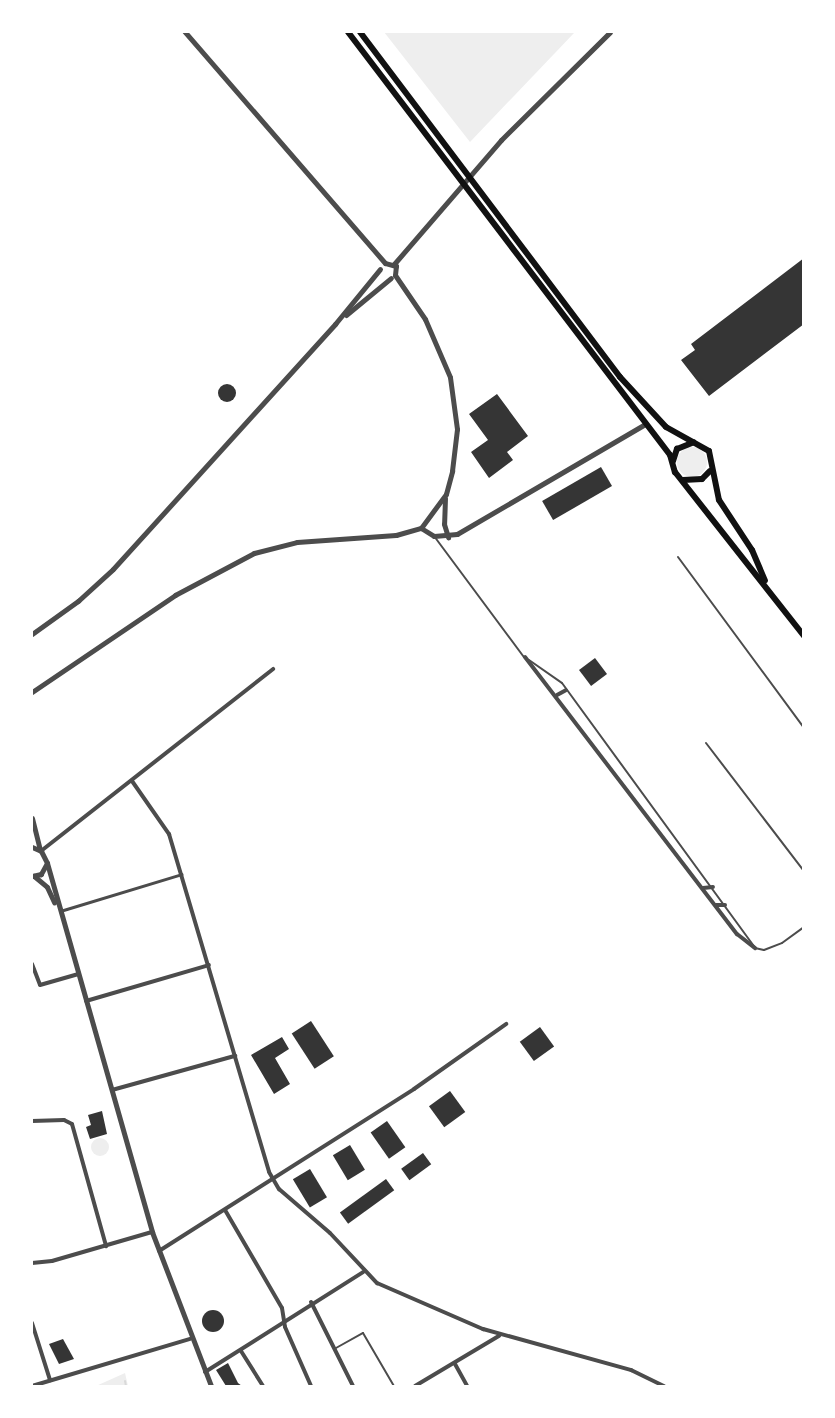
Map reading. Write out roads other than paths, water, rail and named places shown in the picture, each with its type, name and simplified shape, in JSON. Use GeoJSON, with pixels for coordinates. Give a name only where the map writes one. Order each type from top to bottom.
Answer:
{"type":"FeatureCollection","features":[{"type":"Feature","properties":{"kind":"main road"},"geometry":{"type":"LineString","coordinates":[[348,32],[480,196],[620,377],[666,427],[709,451],[710,470],[719,500],[752,550],[766,584]]}},
{"type":"Feature","properties":{"kind":"main road"},"geometry":{"type":"LineString","coordinates":[[360,32],[476,203],[673,461],[675,472],[766,584],[804,636]]}},
{"type":"Feature","properties":{"kind":"main road"},"geometry":{"type":"LineString","coordinates":[[673,461],[677,449],[694,442]]}},
{"type":"Feature","properties":{"kind":"main road"},"geometry":{"type":"LineString","coordinates":[[683,480],[702,480],[710,470]]}},
{"type":"Feature","properties":{"kind":"street"},"geometry":{"type":"LineString","coordinates":[[185,32],[385,263],[394,264]]}},
{"type":"Feature","properties":{"kind":"street"},"geometry":{"type":"LineString","coordinates":[[448,537],[444,524],[446,494],[456,451],[456,400],[450,377],[425,318],[393,276],[394,264],[501,140],[610,32]]}},
{"type":"Feature","properties":{"kind":"street"},"geometry":{"type":"LineString","coordinates":[[32,634],[78,601],[113,569],[335,324],[385,263]]}},
{"type":"Feature","properties":{"kind":"street"},"geometry":{"type":"LineString","coordinates":[[380,269],[383,276],[393,276]]}},
{"type":"Feature","properties":{"kind":"street"},"geometry":{"type":"LineString","coordinates":[[335,324],[393,276]]}},
{"type":"Feature","properties":{"kind":"street"},"geometry":{"type":"LineString","coordinates":[[421,528],[434,536],[448,537],[645,424]]}},
{"type":"Feature","properties":{"kind":"street"},"geometry":{"type":"LineString","coordinates":[[32,692],[175,595],[254,553],[297,542],[396,535],[421,528],[446,494]]}},
{"type":"Feature","properties":{"kind":"street"},"geometry":{"type":"LineString","coordinates":[[525,657],[557,695],[737,934],[755,948]]}},
{"type":"Feature","properties":{"kind":"street"},"geometry":{"type":"LineString","coordinates":[[41,850],[273,669]]}},
{"type":"Feature","properties":{"kind":"street"},"geometry":{"type":"LineString","coordinates":[[557,695],[566,690]]}},
{"type":"Feature","properties":{"kind":"street"},"geometry":{"type":"LineString","coordinates":[[132,781],[169,834],[273,1180],[298,1208],[330,1233],[363,1272],[390,1290],[500,1335],[598,1360],[664,1386]]}},
{"type":"Feature","properties":{"kind":"street"},"geometry":{"type":"LineString","coordinates":[[32,819],[47,863],[152,1232],[190,1339],[211,1386]]}},
{"type":"Feature","properties":{"kind":"street"},"geometry":{"type":"LineString","coordinates":[[32,847],[41,850]]}},
{"type":"Feature","properties":{"kind":"street"},"geometry":{"type":"LineString","coordinates":[[47,863],[44,871],[33,876],[47,887],[60,912]]}},
{"type":"Feature","properties":{"kind":"street"},"geometry":{"type":"LineString","coordinates":[[60,912],[182,874]]}},
{"type":"Feature","properties":{"kind":"street"},"geometry":{"type":"LineString","coordinates":[[702,888],[713,887]]}},
{"type":"Feature","properties":{"kind":"street"},"geometry":{"type":"LineString","coordinates":[[715,905],[725,904]]}},
{"type":"Feature","properties":{"kind":"street"},"geometry":{"type":"LineString","coordinates":[[32,964],[40,985],[78,974]]}},
{"type":"Feature","properties":{"kind":"street"},"geometry":{"type":"LineString","coordinates":[[86,1002],[209,965]]}},
{"type":"Feature","properties":{"kind":"street"},"geometry":{"type":"LineString","coordinates":[[159,1251],[273,1180],[506,1024]]}},
{"type":"Feature","properties":{"kind":"street"},"geometry":{"type":"LineString","coordinates":[[112,1090],[235,1056]]}},
{"type":"Feature","properties":{"kind":"street"},"geometry":{"type":"LineString","coordinates":[[32,1121],[64,1120],[72,1124],[106,1246]]}},
{"type":"Feature","properties":{"kind":"street"},"geometry":{"type":"LineString","coordinates":[[225,1210],[286,1319],[285,1327],[311,1386]]}},
{"type":"Feature","properties":{"kind":"street"},"geometry":{"type":"LineString","coordinates":[[32,1263],[106,1246],[152,1232]]}},
{"type":"Feature","properties":{"kind":"street"},"geometry":{"type":"LineString","coordinates":[[205,1372],[241,1351],[311,1302],[363,1272]]}},
{"type":"Feature","properties":{"kind":"street"},"geometry":{"type":"LineString","coordinates":[[311,1302],[353,1386]]}},
{"type":"Feature","properties":{"kind":"street"},"geometry":{"type":"LineString","coordinates":[[32,1323],[50,1380]]}},
{"type":"Feature","properties":{"kind":"street"},"geometry":{"type":"LineString","coordinates":[[415,1386],[500,1335]]}},
{"type":"Feature","properties":{"kind":"street"},"geometry":{"type":"LineString","coordinates":[[32,1386],[190,1339]]}},
{"type":"Feature","properties":{"kind":"street"},"geometry":{"type":"LineString","coordinates":[[241,1351],[263,1386]]}},
{"type":"Feature","properties":{"kind":"street"},"geometry":{"type":"LineString","coordinates":[[455,1364],[467,1386]]}},
{"type":"Feature","properties":{"kind":"lane"},"geometry":{"type":"LineString","coordinates":[[434,536],[525,657],[566,690],[713,887],[755,948],[764,950],[782,943],[804,927]]}},
{"type":"Feature","properties":{"kind":"lane"},"geometry":{"type":"LineString","coordinates":[[678,557],[804,728]]}},
{"type":"Feature","properties":{"kind":"lane"},"geometry":{"type":"LineString","coordinates":[[706,743],[804,871]]}},
{"type":"Feature","properties":{"kind":"lane"},"geometry":{"type":"LineString","coordinates":[[336,1348],[363,1333],[394,1386]]}},
{"type":"Feature","properties":{"kind":"waterway"},"geometry":{"type":"LineString","coordinates":[[125,1381],[126,1386]]}}]}
